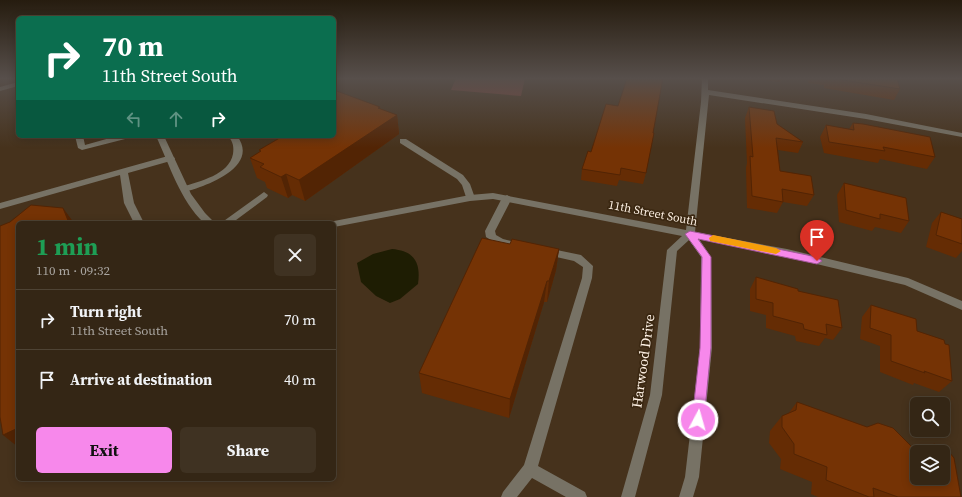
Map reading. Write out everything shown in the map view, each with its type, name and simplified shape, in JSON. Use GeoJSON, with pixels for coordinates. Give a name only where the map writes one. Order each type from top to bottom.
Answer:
{"type":"FeatureCollection","features":[{"type":"Feature","properties":{"kind":"street"},"geometry":{"type":"LineString","coordinates":[[686,497],[692,477],[706,348],[706,257],[690,234],[704,101]]}},
{"type":"Feature","properties":{"kind":"street"},"geometry":{"type":"LineString","coordinates":[[767,101],[917,125],[962,135]]}},
{"type":"Feature","properties":{"kind":"street"},"geometry":{"type":"LineString","coordinates":[[80,138],[82,148],[119,138]]}},
{"type":"Feature","properties":{"kind":"street"},"geometry":{"type":"LineString","coordinates":[[161,138],[192,204],[200,215],[208,221]]}},
{"type":"Feature","properties":{"kind":"street"},"geometry":{"type":"LineString","coordinates":[[185,189],[217,178],[231,168],[238,157],[238,146],[233,138]]}},
{"type":"Feature","properties":{"kind":"street"},"geometry":{"type":"LineString","coordinates":[[403,141],[460,177],[466,184],[470,198]]}},
{"type":"Feature","properties":{"kind":"street"},"geometry":{"type":"LineString","coordinates":[[0,206],[171,158]]}},
{"type":"Feature","properties":{"kind":"street"},"geometry":{"type":"LineString","coordinates":[[124,172],[129,203],[138,221]]}},
{"type":"Feature","properties":{"kind":"street"},"geometry":{"type":"LineString","coordinates":[[229,221],[264,195]]}},
{"type":"Feature","properties":{"kind":"street","name":"11th Street South"},"geometry":{"type":"LineString","coordinates":[[336,224],[470,198],[493,196],[787,253],[908,282],[962,306]]}},
{"type":"Feature","properties":{"kind":"street"},"geometry":{"type":"LineString","coordinates":[[507,198],[490,231],[492,237],[500,242],[577,258],[588,266],[587,278],[530,468],[508,497]]}},
{"type":"Feature","properties":{"kind":"street","name":"Harwood Drive"},"geometry":{"type":"LineString","coordinates":[[628,497],[656,395],[672,250],[690,234]]}},
{"type":"Feature","properties":{"kind":"street"},"geometry":{"type":"LineString","coordinates":[[530,468],[580,497]]}},
{"type":"Feature","properties":{"kind":"shaded area"},"geometry":{"type":"Polygon","coordinates":[[[392,249],[400,250],[411,255],[417,264],[419,276],[418,284],[400,299],[390,303],[376,296],[361,282],[357,263],[373,254],[392,249]]]}},
{"type":"Feature","properties":{"kind":"building"},"geometry":{"type":"Polygon","coordinates":[[[336,101],[364,101],[397,115],[299,180],[286,174],[281,177],[260,167],[264,164],[250,158],[261,151],[259,150],[280,138],[336,138],[336,101]]]}},
{"type":"Feature","properties":{"kind":"building"},"geometry":{"type":"Polygon","coordinates":[[[620,101],[659,101],[646,173],[621,168],[620,175],[582,169],[588,151],[591,152],[606,104],[618,106],[620,101]]]}},
{"type":"Feature","properties":{"kind":"building"},"geometry":{"type":"Polygon","coordinates":[[[749,107],[774,111],[777,124],[803,142],[776,138],[780,171],[811,176],[814,195],[782,189],[783,202],[752,196],[750,156],[753,157],[749,107]]]}},
{"type":"Feature","properties":{"kind":"building"},"geometry":{"type":"Polygon","coordinates":[[[853,123],[930,137],[935,157],[883,147],[885,151],[829,142],[826,125],[854,130],[853,123]]]}},
{"type":"Feature","properties":{"kind":"building"},"geometry":{"type":"Polygon","coordinates":[[[844,183],[906,198],[909,221],[880,214],[880,219],[846,210],[844,183]]]}},
{"type":"Feature","properties":{"kind":"building"},"geometry":{"type":"Polygon","coordinates":[[[31,205],[63,208],[68,221],[16,221],[16,429],[3,435],[0,417],[0,226],[10,222],[31,205]]]}},
{"type":"Feature","properties":{"kind":"building"},"geometry":{"type":"Polygon","coordinates":[[[941,212],[962,219],[962,244],[936,235],[941,212]]]}},
{"type":"Feature","properties":{"kind":"building"},"geometry":{"type":"Polygon","coordinates":[[[482,238],[510,244],[512,239],[559,249],[549,281],[547,281],[510,399],[419,373],[482,238]]]}},
{"type":"Feature","properties":{"kind":"building"},"geometry":{"type":"Polygon","coordinates":[[[756,277],[798,289],[798,291],[838,300],[842,328],[826,324],[827,335],[804,329],[803,324],[773,316],[773,303],[756,299],[756,277]]]}},
{"type":"Feature","properties":{"kind":"building"},"geometry":{"type":"Polygon","coordinates":[[[871,305],[916,319],[917,331],[944,340],[945,344],[949,345],[952,381],[891,361],[891,335],[870,328],[871,305]]]}},
{"type":"Feature","properties":{"kind":"building"},"geometry":{"type":"Polygon","coordinates":[[[797,402],[867,427],[878,423],[893,428],[910,445],[910,485],[950,485],[950,453],[954,458],[961,497],[898,497],[873,488],[874,497],[869,497],[826,480],[827,467],[794,454],[794,444],[782,427],[782,416],[796,410],[797,402]]]}},
{"type":"Feature","properties":{"kind":"slow traffic"},"geometry":{"type":"LineString","coordinates":[[713,238],[776,251]]}},
{"type":"Feature","properties":{"kind":"route"},"geometry":{"type":"LineString","coordinates":[[698,420],[706,348],[706,257],[690,234],[787,253],[817,261]]}}]}
